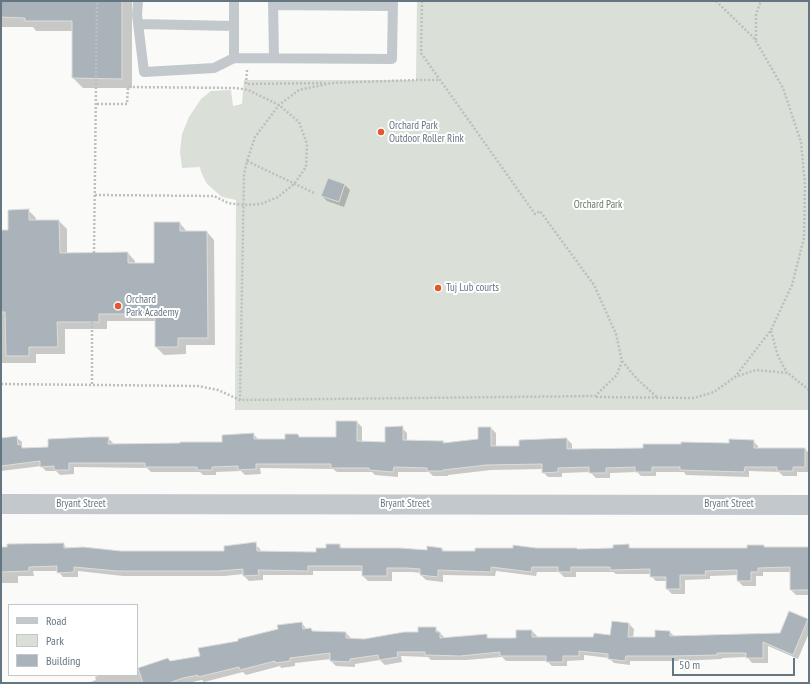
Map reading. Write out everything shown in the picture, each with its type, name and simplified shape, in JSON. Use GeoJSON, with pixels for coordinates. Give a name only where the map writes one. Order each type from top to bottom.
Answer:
{"type":"FeatureCollection","features":[{"type":"Feature","properties":{"kind":"street","name":"Bryant Street"},"geometry":{"type":"LineString","coordinates":[[1,504],[809,505]]}},
{"type":"Feature","properties":{"kind":"lane"},"geometry":{"type":"LineString","coordinates":[[138,1],[137,15],[144,72],[214,68],[239,58],[274,58],[392,58],[393,4],[273,3],[274,58]]}},
{"type":"Feature","properties":{"kind":"lane"},"geometry":{"type":"LineString","coordinates":[[234,1],[234,26],[239,58]]}},
{"type":"Feature","properties":{"kind":"lane"},"geometry":{"type":"LineString","coordinates":[[138,24],[234,26]]}},
{"type":"Feature","properties":{"kind":"path"},"geometry":{"type":"LineString","coordinates":[[94,253],[97,1]]}},
{"type":"Feature","properties":{"kind":"path"},"geometry":{"type":"LineString","coordinates":[[422,1],[421,53],[535,214],[540,211],[594,285],[616,334],[622,361],[658,398]]}},
{"type":"Feature","properties":{"kind":"path"},"geometry":{"type":"LineString","coordinates":[[716,1],[756,41],[783,88],[801,142],[805,185],[804,238],[792,285],[771,330],[736,377]]}},
{"type":"Feature","properties":{"kind":"path"},"geometry":{"type":"LineString","coordinates":[[756,41],[756,14],[760,1]]}},
{"type":"Feature","properties":{"kind":"path"},"geometry":{"type":"LineString","coordinates":[[239,58],[247,65],[246,84],[440,80]]}},
{"type":"Feature","properties":{"kind":"path"},"geometry":{"type":"LineString","coordinates":[[240,400],[243,205],[244,174],[247,161],[255,137],[279,105],[299,90],[331,83]]}},
{"type":"Feature","properties":{"kind":"path"},"geometry":{"type":"LineString","coordinates":[[95,195],[214,196],[228,203],[243,205],[261,204],[278,197],[294,184],[306,167],[307,144],[299,122],[279,105],[248,90],[236,88],[128,87],[127,104],[96,104]]}},
{"type":"Feature","properties":{"kind":"path"},"geometry":{"type":"LineString","coordinates":[[247,161],[314,193]]}},
{"type":"Feature","properties":{"kind":"path"},"geometry":{"type":"LineString","coordinates":[[92,322],[92,385]]}},
{"type":"Feature","properties":{"kind":"path"},"geometry":{"type":"LineString","coordinates":[[771,330],[778,356],[788,373],[809,390]]}},
{"type":"Feature","properties":{"kind":"path"},"geometry":{"type":"LineString","coordinates":[[596,396],[617,375],[622,361]]}},
{"type":"Feature","properties":{"kind":"path"},"geometry":{"type":"LineString","coordinates":[[1,384],[198,386],[218,390],[240,400],[596,396],[694,398],[714,392],[736,377],[756,370],[788,373]]}},
{"type":"Feature","properties":{"kind":"green space","name":"Orchard Park"},"geometry":{"type":"Polygon","coordinates":[[[417,1],[809,1],[809,410],[235,410],[236,200],[222,197],[207,184],[200,167],[182,168],[180,152],[182,134],[189,117],[201,99],[211,91],[231,90],[233,106],[242,104],[244,80],[416,80],[417,1]]]}},
{"type":"Feature","properties":{"kind":"building"},"geometry":{"type":"Polygon","coordinates":[[[1,1],[122,1],[122,79],[72,78],[72,21],[25,21],[25,18],[1,17],[1,1]]]}},
{"type":"Feature","properties":{"kind":"building"},"geometry":{"type":"Polygon","coordinates":[[[328,178],[345,184],[339,202],[321,196],[328,178]]]}},
{"type":"Feature","properties":{"kind":"building"},"geometry":{"type":"Polygon","coordinates":[[[29,209],[29,220],[59,220],[60,253],[128,252],[128,263],[154,263],[154,222],[180,222],[180,231],[207,231],[208,338],[178,338],[178,347],[155,347],[155,314],[99,314],[99,322],[57,322],[58,347],[29,347],[29,356],[6,356],[5,312],[1,312],[1,230],[8,230],[8,210],[29,209]]]}},
{"type":"Feature","properties":{"kind":"building"},"geometry":{"type":"Polygon","coordinates":[[[336,421],[357,421],[357,441],[385,442],[385,427],[403,426],[403,440],[444,441],[443,443],[478,439],[478,427],[491,427],[491,446],[519,446],[519,440],[567,438],[567,449],[643,448],[643,444],[681,444],[681,442],[729,443],[729,439],[754,440],[754,448],[805,448],[805,467],[793,467],[793,471],[777,471],[777,467],[745,467],[744,472],[680,470],[680,467],[652,467],[652,472],[635,472],[635,467],[606,468],[606,473],[589,473],[589,467],[558,468],[558,472],[542,473],[542,464],[486,465],[443,471],[427,471],[427,468],[394,467],[393,472],[369,470],[369,468],[331,468],[331,464],[256,464],[256,469],[238,470],[238,466],[212,467],[212,470],[197,470],[197,467],[145,467],[145,463],[69,463],[69,470],[54,470],[54,466],[40,467],[40,461],[1,466],[1,438],[17,436],[18,445],[21,444],[22,448],[48,447],[48,439],[91,437],[109,437],[108,444],[222,442],[222,435],[254,433],[254,439],[285,439],[285,434],[298,434],[299,437],[336,437],[336,421]]]}},
{"type":"Feature","properties":{"kind":"building"},"geometry":{"type":"Polygon","coordinates":[[[256,542],[257,551],[316,552],[316,548],[326,548],[326,544],[340,544],[340,548],[400,548],[427,550],[427,546],[442,548],[442,551],[475,551],[475,548],[513,548],[513,545],[536,548],[577,549],[613,548],[613,545],[629,544],[629,548],[747,548],[747,545],[764,545],[764,547],[809,547],[809,590],[790,590],[790,567],[758,568],[758,572],[751,572],[751,581],[737,581],[737,570],[705,571],[706,575],[680,575],[680,589],[666,589],[666,577],[650,577],[650,569],[610,570],[610,567],[571,567],[571,572],[558,572],[558,567],[532,567],[531,572],[491,567],[491,572],[438,570],[438,577],[420,575],[420,569],[406,568],[387,568],[387,576],[362,576],[362,566],[308,566],[308,571],[258,570],[259,575],[243,576],[243,569],[219,571],[117,571],[74,567],[74,572],[57,573],[57,566],[29,567],[29,571],[1,572],[1,547],[7,547],[7,544],[64,543],[64,548],[83,547],[121,551],[224,551],[224,546],[256,542]]]}},
{"type":"Feature","properties":{"kind":"building"},"geometry":{"type":"Polygon","coordinates":[[[789,611],[808,619],[793,655],[763,642],[763,658],[746,658],[746,653],[717,653],[717,655],[626,656],[625,661],[608,659],[608,654],[579,651],[579,656],[563,656],[563,662],[546,662],[546,656],[500,656],[500,652],[460,656],[425,655],[425,652],[397,652],[398,657],[379,660],[378,655],[350,659],[350,662],[330,661],[330,653],[290,658],[290,661],[275,663],[275,661],[240,670],[239,667],[198,677],[198,675],[183,678],[169,683],[143,683],[138,668],[168,658],[170,661],[200,656],[198,648],[238,641],[238,639],[278,629],[277,625],[302,622],[303,629],[311,628],[312,631],[346,632],[346,638],[364,639],[404,632],[418,632],[418,627],[436,627],[436,632],[440,632],[440,638],[487,634],[487,638],[516,638],[516,630],[532,630],[532,637],[593,637],[594,633],[610,635],[612,621],[629,623],[628,637],[655,637],[655,630],[670,631],[670,636],[780,633],[789,611]]]}},
{"type":"Feature","properties":{"kind":"place","name":"Orchard Park Outdoor Roller Rink"},"geometry":{"type":"Point","coordinates":[381,132]}},
{"type":"Feature","properties":{"kind":"place","name":"Tuj Lub courts"},"geometry":{"type":"Point","coordinates":[438,288]}},
{"type":"Feature","properties":{"kind":"place","name":"Orchard Park Academy"},"geometry":{"type":"Point","coordinates":[118,306]}}]}
